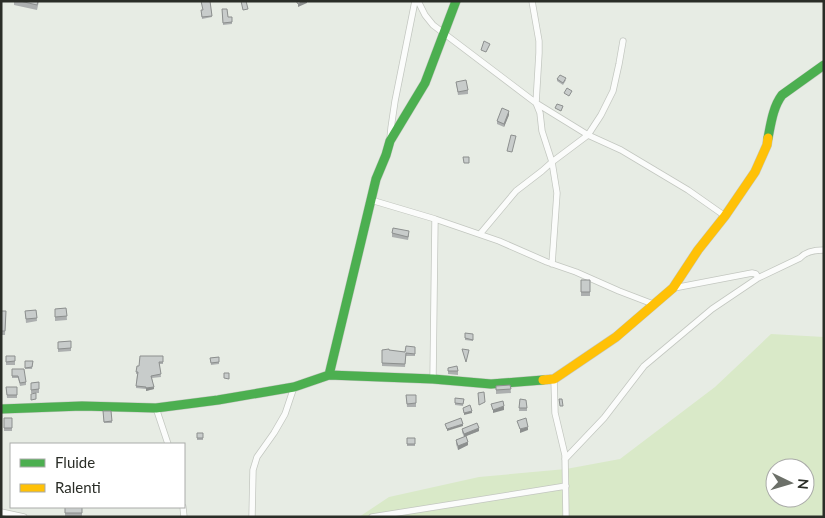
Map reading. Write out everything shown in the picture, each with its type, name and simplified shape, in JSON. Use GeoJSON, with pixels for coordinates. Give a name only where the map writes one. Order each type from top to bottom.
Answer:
{"type":"FeatureCollection","features":[{"type":"Feature","properties":{"kind":"street"},"geometry":{"type":"LineString","coordinates":[[417,1],[425,15],[434,25],[536,103],[588,135],[621,150],[688,190],[725,216]]}},
{"type":"Feature","properties":{"kind":"street"},"geometry":{"type":"LineString","coordinates":[[390,141],[390,128],[395,101],[417,1]]}},
{"type":"Feature","properties":{"kind":"street"},"geometry":{"type":"LineString","coordinates":[[329,375],[376,179],[390,141],[425,83],[456,1]]}},
{"type":"Feature","properties":{"kind":"street"},"geometry":{"type":"LineString","coordinates":[[532,1],[539,41],[536,103],[540,113],[542,131],[552,162],[557,193],[552,264]]}},
{"type":"Feature","properties":{"kind":"street"},"geometry":{"type":"LineString","coordinates":[[480,234],[516,191],[588,135],[613,91],[623,41]]}},
{"type":"Feature","properties":{"kind":"street"},"geometry":{"type":"LineString","coordinates":[[1,409],[82,406],[156,408],[218,400],[294,386],[329,375],[433,379],[492,384],[554,380],[616,337],[673,288],[698,250],[725,216],[755,172],[767,145],[772,118],[782,94],[824,65]]}},
{"type":"Feature","properties":{"kind":"street"},"geometry":{"type":"LineString","coordinates":[[371,200],[499,241],[653,304]]}},
{"type":"Feature","properties":{"kind":"street"},"geometry":{"type":"LineString","coordinates":[[433,379],[435,219]]}},
{"type":"Feature","properties":{"kind":"street"},"geometry":{"type":"LineString","coordinates":[[565,459],[604,418],[644,366],[712,309],[758,278],[800,258],[803,254],[814,250],[824,250]]}},
{"type":"Feature","properties":{"kind":"street"},"geometry":{"type":"LineString","coordinates":[[673,288],[752,274],[756,274],[758,278]]}},
{"type":"Feature","properties":{"kind":"street"},"geometry":{"type":"LineString","coordinates":[[554,380],[556,422],[565,451],[566,517]]}},
{"type":"Feature","properties":{"kind":"street"},"geometry":{"type":"LineString","coordinates":[[252,517],[253,470],[257,457],[285,414],[294,386]]}},
{"type":"Feature","properties":{"kind":"street"},"geometry":{"type":"LineString","coordinates":[[156,408],[168,443]]}},
{"type":"Feature","properties":{"kind":"street"},"geometry":{"type":"LineString","coordinates":[[372,517],[566,486]]}},
{"type":"Feature","properties":{"kind":"street"},"geometry":{"type":"LineString","coordinates":[[3,514],[24,517]]}},
{"type":"Feature","properties":{"kind":"green space"},"geometry":{"type":"Polygon","coordinates":[[[771,334],[824,337],[824,517],[359,517],[389,497],[479,477],[566,469],[620,459],[715,387],[771,334]]]}},
{"type":"Feature","properties":{"kind":"building"},"geometry":{"type":"Polygon","coordinates":[[[20,1],[38,1],[37,5],[20,1]]]}},
{"type":"Feature","properties":{"kind":"building"},"geometry":{"type":"Polygon","coordinates":[[[201,1],[210,1],[212,16],[202,17],[201,1]]]}},
{"type":"Feature","properties":{"kind":"building"},"geometry":{"type":"Polygon","coordinates":[[[241,1],[246,1],[248,9],[243,10],[241,1]]]}},
{"type":"Feature","properties":{"kind":"building"},"geometry":{"type":"Polygon","coordinates":[[[222,9],[227,9],[228,17],[232,17],[232,22],[223,23],[222,9]]]}},
{"type":"Feature","properties":{"kind":"building"},"geometry":{"type":"Polygon","coordinates":[[[484,41],[490,44],[486,52],[481,50],[484,41]]]}},
{"type":"Feature","properties":{"kind":"building"},"geometry":{"type":"Polygon","coordinates":[[[560,75],[566,78],[563,83],[557,79],[560,75]]]}},
{"type":"Feature","properties":{"kind":"building"},"geometry":{"type":"Polygon","coordinates":[[[466,80],[468,90],[458,92],[456,82],[466,80]]]}},
{"type":"Feature","properties":{"kind":"building"},"geometry":{"type":"Polygon","coordinates":[[[567,88],[572,91],[569,96],[564,93],[567,88]]]}},
{"type":"Feature","properties":{"kind":"building"},"geometry":{"type":"Polygon","coordinates":[[[557,104],[563,106],[561,111],[555,108],[557,104]]]}},
{"type":"Feature","properties":{"kind":"building"},"geometry":{"type":"Polygon","coordinates":[[[502,108],[509,111],[504,124],[497,121],[502,108]]]}},
{"type":"Feature","properties":{"kind":"building"},"geometry":{"type":"Polygon","coordinates":[[[511,135],[516,136],[512,152],[507,151],[511,135]]]}},
{"type":"Feature","properties":{"kind":"building"},"geometry":{"type":"Polygon","coordinates":[[[463,157],[469,157],[469,163],[464,163],[463,157]]]}},
{"type":"Feature","properties":{"kind":"building"},"geometry":{"type":"Polygon","coordinates":[[[393,228],[409,231],[408,237],[392,233],[393,228]]]}},
{"type":"Feature","properties":{"kind":"building"},"geometry":{"type":"Polygon","coordinates":[[[581,280],[590,280],[590,292],[581,292],[581,280]]]}},
{"type":"Feature","properties":{"kind":"building"},"geometry":{"type":"Polygon","coordinates":[[[66,308],[67,316],[55,317],[55,309],[66,308]]]}},
{"type":"Feature","properties":{"kind":"building"},"geometry":{"type":"Polygon","coordinates":[[[36,310],[37,318],[26,319],[25,311],[36,310]]]}},
{"type":"Feature","properties":{"kind":"building"},"geometry":{"type":"Polygon","coordinates":[[[1,311],[6,311],[5,331],[1,331],[1,311]]]}},
{"type":"Feature","properties":{"kind":"building"},"geometry":{"type":"Polygon","coordinates":[[[465,333],[473,334],[473,340],[465,338],[465,333]]]}},
{"type":"Feature","properties":{"kind":"building"},"geometry":{"type":"Polygon","coordinates":[[[71,341],[71,348],[58,349],[58,342],[71,341]]]}},
{"type":"Feature","properties":{"kind":"building"},"geometry":{"type":"Polygon","coordinates":[[[406,346],[415,347],[415,354],[406,353],[405,364],[382,363],[382,350],[389,349],[405,352],[406,346]]]}},
{"type":"Feature","properties":{"kind":"building"},"geometry":{"type":"Polygon","coordinates":[[[462,349],[469,350],[466,362],[462,349]]]}},
{"type":"Feature","properties":{"kind":"building"},"geometry":{"type":"Polygon","coordinates":[[[6,356],[15,356],[15,361],[6,362],[6,356]]]}},
{"type":"Feature","properties":{"kind":"building"},"geometry":{"type":"Polygon","coordinates":[[[140,356],[163,356],[163,362],[159,362],[161,374],[151,376],[154,387],[136,386],[138,372],[136,372],[140,356]]]}},
{"type":"Feature","properties":{"kind":"building"},"geometry":{"type":"Polygon","coordinates":[[[219,357],[219,362],[211,363],[210,358],[219,357]]]}},
{"type":"Feature","properties":{"kind":"building"},"geometry":{"type":"Polygon","coordinates":[[[25,361],[33,361],[32,367],[25,368],[25,361]]]}},
{"type":"Feature","properties":{"kind":"building"},"geometry":{"type":"Polygon","coordinates":[[[457,366],[458,371],[448,371],[448,368],[457,366]]]}},
{"type":"Feature","properties":{"kind":"building"},"geometry":{"type":"Polygon","coordinates":[[[12,369],[24,369],[26,382],[20,383],[18,376],[12,376],[12,369]]]}},
{"type":"Feature","properties":{"kind":"building"},"geometry":{"type":"Polygon","coordinates":[[[224,373],[229,373],[229,379],[224,378],[224,373]]]}},
{"type":"Feature","properties":{"kind":"building"},"geometry":{"type":"Polygon","coordinates":[[[39,382],[39,389],[31,390],[31,383],[39,382]]]}},
{"type":"Feature","properties":{"kind":"building"},"geometry":{"type":"Polygon","coordinates":[[[510,385],[511,389],[496,390],[496,386],[510,385]]]}},
{"type":"Feature","properties":{"kind":"building"},"geometry":{"type":"Polygon","coordinates":[[[6,387],[17,387],[17,395],[7,395],[6,387]]]}},
{"type":"Feature","properties":{"kind":"building"},"geometry":{"type":"Polygon","coordinates":[[[484,392],[485,402],[479,405],[478,393],[484,392]]]}},
{"type":"Feature","properties":{"kind":"building"},"geometry":{"type":"Polygon","coordinates":[[[36,393],[36,399],[31,400],[31,394],[36,393]]]}},
{"type":"Feature","properties":{"kind":"building"},"geometry":{"type":"Polygon","coordinates":[[[406,395],[416,395],[416,403],[407,404],[406,395]]]}},
{"type":"Feature","properties":{"kind":"building"},"geometry":{"type":"Polygon","coordinates":[[[455,398],[464,399],[463,404],[455,403],[455,398]]]}},
{"type":"Feature","properties":{"kind":"building"},"geometry":{"type":"Polygon","coordinates":[[[520,399],[526,400],[527,408],[519,408],[520,399]]]}},
{"type":"Feature","properties":{"kind":"building"},"geometry":{"type":"Polygon","coordinates":[[[559,399],[562,399],[563,406],[560,406],[559,399]]]}},
{"type":"Feature","properties":{"kind":"building"},"geometry":{"type":"Polygon","coordinates":[[[503,401],[504,406],[493,410],[491,404],[503,401]]]}},
{"type":"Feature","properties":{"kind":"building"},"geometry":{"type":"Polygon","coordinates":[[[470,405],[472,411],[464,413],[463,408],[470,405]]]}},
{"type":"Feature","properties":{"kind":"building"},"geometry":{"type":"Polygon","coordinates":[[[103,411],[111,411],[112,421],[104,422],[103,411]]]}},
{"type":"Feature","properties":{"kind":"building"},"geometry":{"type":"Polygon","coordinates":[[[4,418],[12,418],[12,428],[4,428],[4,418]]]}},
{"type":"Feature","properties":{"kind":"building"},"geometry":{"type":"Polygon","coordinates":[[[461,418],[463,424],[447,429],[445,424],[461,418]]]}},
{"type":"Feature","properties":{"kind":"building"},"geometry":{"type":"Polygon","coordinates":[[[526,418],[528,427],[520,429],[517,421],[526,418]]]}},
{"type":"Feature","properties":{"kind":"building"},"geometry":{"type":"Polygon","coordinates":[[[477,423],[479,428],[464,434],[462,429],[477,423]]]}},
{"type":"Feature","properties":{"kind":"building"},"geometry":{"type":"Polygon","coordinates":[[[197,433],[203,433],[203,438],[197,438],[197,433]]]}},
{"type":"Feature","properties":{"kind":"building"},"geometry":{"type":"Polygon","coordinates":[[[466,436],[468,442],[458,446],[456,440],[466,436]]]}},
{"type":"Feature","properties":{"kind":"building"},"geometry":{"type":"Polygon","coordinates":[[[407,438],[415,438],[415,444],[407,444],[407,438]]]}},
{"type":"Feature","properties":{"kind":"building"},"geometry":{"type":"Polygon","coordinates":[[[65,508],[82,508],[82,513],[65,513],[65,508]]]}},
{"type":"Feature","properties":{"kind":"traffic: fast"},"geometry":{"type":"LineString","coordinates":[[329,375],[376,179],[390,141],[425,83],[456,1]]}},
{"type":"Feature","properties":{"kind":"traffic: fast"},"geometry":{"type":"LineString","coordinates":[[768,138],[774,110],[782,95],[824,65]]}},
{"type":"Feature","properties":{"kind":"traffic: fast"},"geometry":{"type":"LineString","coordinates":[[1,409],[82,406],[156,408],[294,387],[329,375],[433,379],[491,384],[543,380]]}},
{"type":"Feature","properties":{"kind":"traffic: slow"},"geometry":{"type":"LineString","coordinates":[[543,380],[554,379],[616,337],[673,288],[698,250],[725,216],[755,172],[767,145],[768,138]]}}]}
